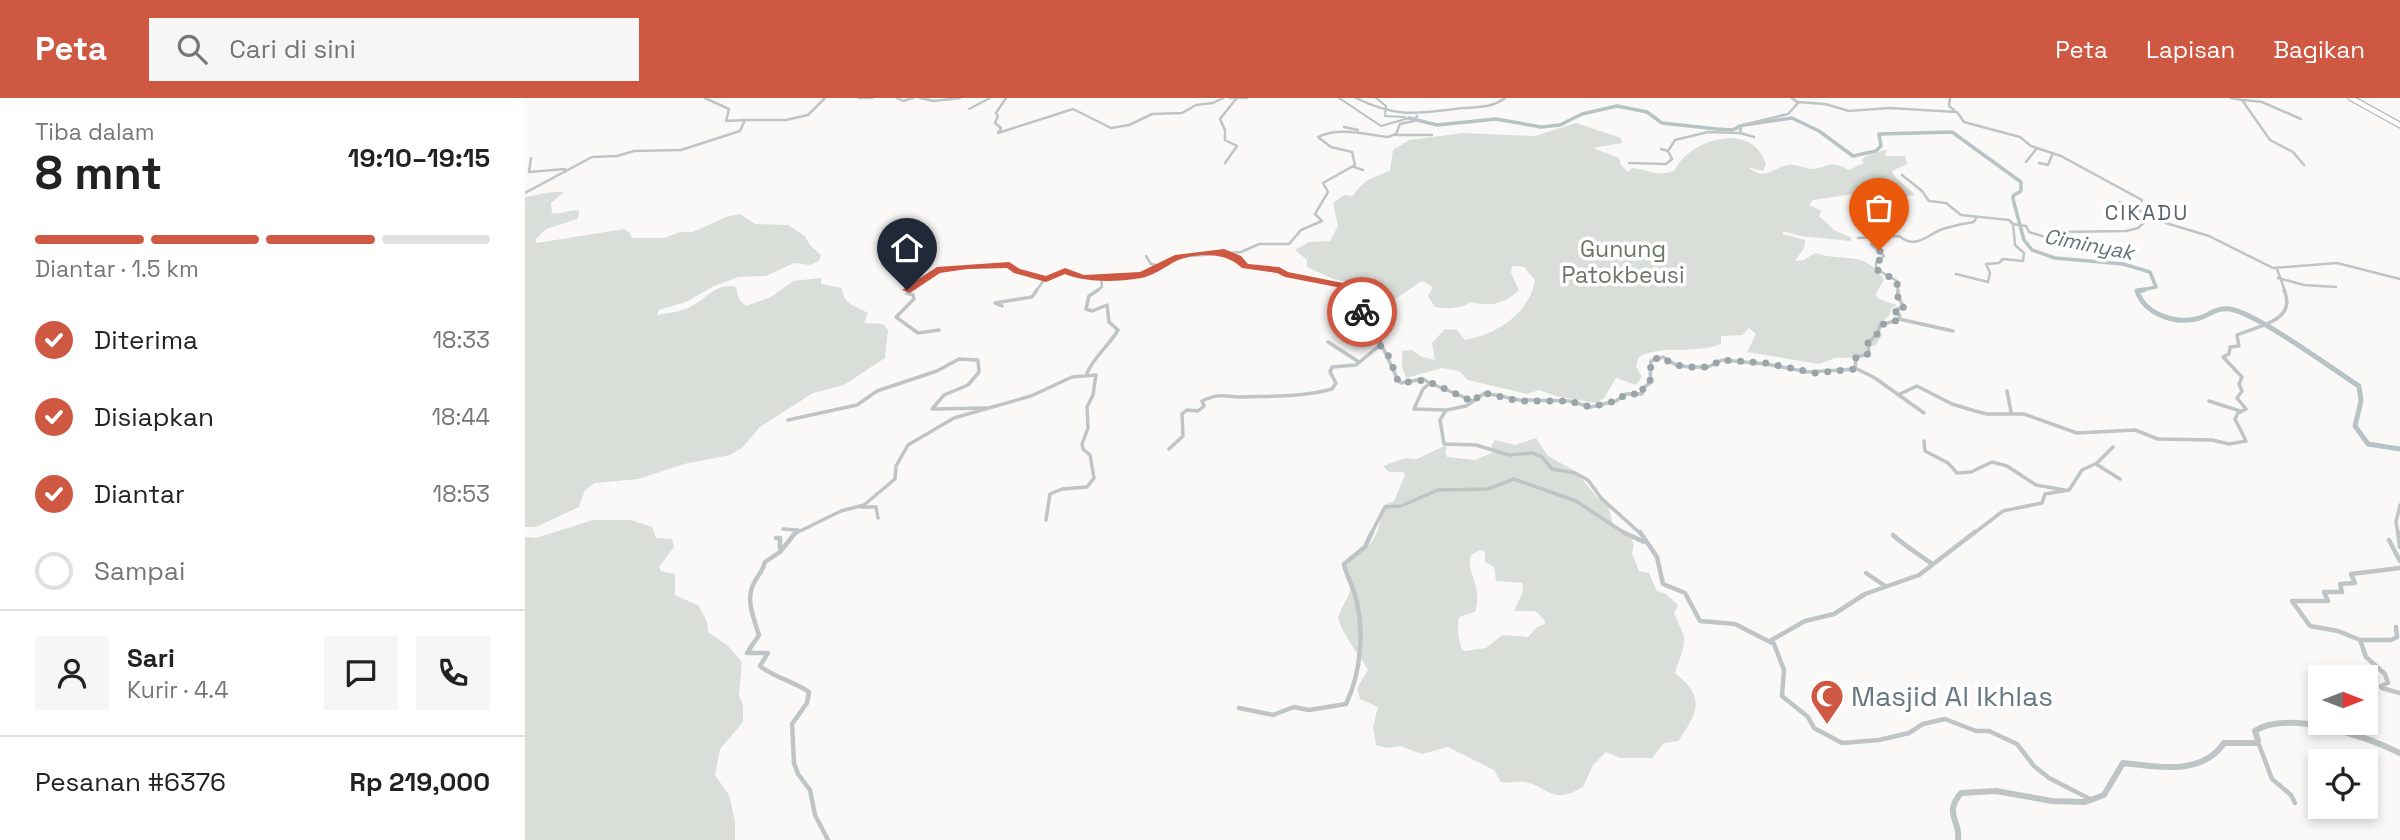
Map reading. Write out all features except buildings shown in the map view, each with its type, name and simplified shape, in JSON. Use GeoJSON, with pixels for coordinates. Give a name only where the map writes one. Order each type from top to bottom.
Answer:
{"type":"FeatureCollection","features":[{"type":"Feature","properties":{"kind":"main road"},"geometry":{"type":"LineString","coordinates":[[2351,98],[2400,125]]}},
{"type":"Feature","properties":{"kind":"street"},"geometry":{"type":"LineString","coordinates":[[705,98],[729,108],[726,121],[786,120],[808,115],[825,98]]}},
{"type":"Feature","properties":{"kind":"street"},"geometry":{"type":"LineString","coordinates":[[859,98],[872,98]]}},
{"type":"Feature","properties":{"kind":"street"},"geometry":{"type":"LineString","coordinates":[[897,98],[902,101],[913,98]]}},
{"type":"Feature","properties":{"kind":"street"},"geometry":{"type":"LineString","coordinates":[[920,98],[934,101],[960,98]]}},
{"type":"Feature","properties":{"kind":"street"},"geometry":{"type":"LineString","coordinates":[[1006,98],[996,113],[998,116],[995,123],[1001,128],[998,132],[1042,121],[1073,109],[1101,124],[1120,127],[1152,114],[1182,113],[1196,105],[1213,103],[1223,98]]}},
{"type":"Feature","properties":{"kind":"street"},"geometry":{"type":"LineString","coordinates":[[1230,98],[1247,98]]}},
{"type":"Feature","properties":{"kind":"street"},"geometry":{"type":"LineString","coordinates":[[1356,98],[1383,112],[1416,117],[1487,108],[1505,98]]}},
{"type":"Feature","properties":{"kind":"street"},"geometry":{"type":"LineString","coordinates":[[1792,98],[1798,103],[1822,104],[1849,111],[1889,108],[1955,112],[1961,115]]}},
{"type":"Feature","properties":{"kind":"street"},"geometry":{"type":"LineString","coordinates":[[1950,98],[1949,106],[1961,115],[1966,123],[2018,136],[2037,148],[2053,153],[2103,178],[2112,186],[2140,197],[2142,200],[2138,209]]}},
{"type":"Feature","properties":{"kind":"street"},"geometry":{"type":"LineString","coordinates":[[2231,98],[2262,102],[2301,119]]}},
{"type":"Feature","properties":{"kind":"street"},"geometry":{"type":"LineString","coordinates":[[1225,163],[1237,146],[1224,139],[1225,130],[1219,120],[1236,99]]}},
{"type":"Feature","properties":{"kind":"street"},"geometry":{"type":"LineString","coordinates":[[2242,100],[2269,140],[2293,152],[2304,165]]}},
{"type":"Feature","properties":{"kind":"street"},"geometry":{"type":"LineString","coordinates":[[1668,151],[1674,141],[1695,134],[1740,129],[1788,114],[1798,103]]}},
{"type":"Feature","properties":{"kind":"street"},"geometry":{"type":"LineString","coordinates":[[1396,135],[1400,124],[1416,117]]}},
{"type":"Feature","properties":{"kind":"street"},"geometry":{"type":"LineString","coordinates":[[525,193],[550,182],[552,177],[567,168],[598,156],[683,149],[737,133],[745,120]]}},
{"type":"Feature","properties":{"kind":"street"},"geometry":{"type":"LineString","coordinates":[[1344,127],[1357,131]]}},
{"type":"Feature","properties":{"kind":"street"},"geometry":{"type":"LineString","coordinates":[[1740,129],[1754,136]]}},
{"type":"Feature","properties":{"kind":"street"},"geometry":{"type":"LineString","coordinates":[[1354,167],[1353,153],[1331,147],[1318,138],[1328,133],[1357,131],[1376,133],[1385,138],[1396,135],[1407,138],[1422,133],[1432,135]]}},
{"type":"Feature","properties":{"kind":"street"},"geometry":{"type":"LineString","coordinates":[[2026,162],[2037,148]]}},
{"type":"Feature","properties":{"kind":"street"},"geometry":{"type":"LineString","coordinates":[[1629,163],[1666,164],[1673,158],[1668,151],[1661,149]]}},
{"type":"Feature","properties":{"kind":"street"},"geometry":{"type":"LineString","coordinates":[[2039,163],[2048,164],[2053,153]]}},
{"type":"Feature","properties":{"kind":"street"},"geometry":{"type":"LineString","coordinates":[[531,158],[529,172],[567,168]]}},
{"type":"Feature","properties":{"kind":"street"},"geometry":{"type":"LineString","coordinates":[[2067,167],[2073,163]]}},
{"type":"Feature","properties":{"kind":"street"},"geometry":{"type":"LineString","coordinates":[[1002,306],[995,303],[1032,297],[1046,279],[1065,271],[1083,277],[1142,275],[1178,257],[1245,252],[1259,244],[1291,243],[1301,230],[1322,221],[1315,214],[1328,192],[1323,183],[1354,167],[1363,170]]}},
{"type":"Feature","properties":{"kind":"street"},"geometry":{"type":"LineString","coordinates":[[1902,175],[1922,191],[1929,201],[1942,202],[1958,214],[2010,220],[2013,224],[2026,226],[2028,232],[2054,239],[2055,232],[2072,230],[2097,233],[2102,230],[2132,231],[2149,218]]}},
{"type":"Feature","properties":{"kind":"street"},"geometry":{"type":"LineString","coordinates":[[2120,202],[2138,209],[2149,218],[2209,236],[2277,269],[2337,263],[2400,279]]}},
{"type":"Feature","properties":{"kind":"street"},"geometry":{"type":"LineString","coordinates":[[1858,238],[1899,236],[1905,241],[1917,243],[1942,229],[1974,222],[1976,218]]}},
{"type":"Feature","properties":{"kind":"street"},"geometry":{"type":"LineString","coordinates":[[1956,274],[1988,282],[1990,273],[1986,264],[1999,263],[2003,259],[2023,261],[2024,253],[2016,249],[2013,243],[2013,224]]}},
{"type":"Feature","properties":{"kind":"street"},"geometry":{"type":"LineString","coordinates":[[1877,239],[1871,244],[1884,256],[1876,263],[1876,269],[1897,281],[1898,297],[1904,307],[1894,310],[1899,319]]}},
{"type":"Feature","properties":{"kind":"street"},"geometry":{"type":"LineString","coordinates":[[1225,252],[1237,258],[1245,267],[1279,270],[1285,274],[1355,288],[1360,294],[1353,301],[1354,306],[1366,315],[1384,316],[1370,328],[1391,361],[1392,374],[1399,382],[1423,379],[1474,402]]}},
{"type":"Feature","properties":{"kind":"street"},"geometry":{"type":"LineString","coordinates":[[1146,256],[1151,264],[1158,265]]}},
{"type":"Feature","properties":{"kind":"street"},"geometry":{"type":"LineString","coordinates":[[939,330],[918,333],[895,317],[915,297],[907,293],[908,287],[927,279],[937,270],[1009,265],[1017,271],[1046,279]]}},
{"type":"Feature","properties":{"kind":"street"},"geometry":{"type":"LineString","coordinates":[[1900,394],[1917,386],[1952,404],[1987,414],[2011,412],[2029,416],[2077,433],[2136,430],[2155,439],[2212,440],[2229,444],[2247,440],[2235,419],[2238,413],[2246,409],[2237,398],[2242,391],[2239,384],[2242,377],[2223,357],[2229,354],[2230,347],[2239,346],[2237,335],[2279,318],[2289,301],[2277,269]]}},
{"type":"Feature","properties":{"kind":"street"},"geometry":{"type":"LineString","coordinates":[[1964,276],[1965,283]]}},
{"type":"Feature","properties":{"kind":"street"},"geometry":{"type":"LineString","coordinates":[[1085,374],[1100,349],[1110,344],[1118,332],[1118,327],[1109,322],[1107,305],[1092,311],[1086,309],[1091,293],[1103,287],[1102,277]]}},
{"type":"Feature","properties":{"kind":"street"},"geometry":{"type":"LineString","coordinates":[[2279,278],[2304,285],[2336,287]]}},
{"type":"Feature","properties":{"kind":"street"},"geometry":{"type":"LineString","coordinates":[[1854,369],[1856,357],[1869,354],[1868,343],[1878,333],[1881,325],[1899,319],[1953,331]]}},
{"type":"Feature","properties":{"kind":"street"},"geometry":{"type":"LineString","coordinates":[[1328,342],[1359,362]]}},
{"type":"Feature","properties":{"kind":"street"},"geometry":{"type":"LineString","coordinates":[[1169,449],[1183,436],[1180,419],[1183,413],[1187,410],[1198,411],[1204,405],[1203,400],[1209,396],[1308,397],[1334,388],[1335,380],[1330,372],[1332,367],[1356,365],[1379,346]]}},
{"type":"Feature","properties":{"kind":"street"},"geometry":{"type":"LineString","coordinates":[[1430,383],[1423,389],[1413,407],[1458,409],[1474,402],[1479,395],[1485,393],[1515,400],[1569,401],[1586,407],[1602,406],[1626,394],[1642,394],[1643,388],[1650,383],[1651,361],[1660,357],[1676,365],[1689,367],[1708,367],[1722,360],[1766,363],[1815,373],[1854,369],[1869,374],[1924,413]]}},
{"type":"Feature","properties":{"kind":"street"},"geometry":{"type":"LineString","coordinates":[[788,420],[816,415],[836,407],[857,405],[864,396],[907,379],[926,376],[949,367],[958,359],[978,360],[979,372],[966,387],[944,395],[932,409],[984,409],[1034,395],[1085,374],[1097,375],[1093,382],[1093,397],[1087,407],[1088,430],[1082,444],[1083,449],[1090,455],[1094,478],[1087,486],[1062,489],[1050,494],[1046,520]]}},
{"type":"Feature","properties":{"kind":"street"},"geometry":{"type":"LineString","coordinates":[[2007,391],[2011,412]]}},
{"type":"Feature","properties":{"kind":"street"},"geometry":{"type":"LineString","coordinates":[[2209,401],[2242,412]]}},
{"type":"Feature","properties":{"kind":"street"},"geometry":{"type":"LineString","coordinates":[[859,507],[895,479],[896,466],[908,445],[954,418],[989,410],[1002,402]]}},
{"type":"Feature","properties":{"kind":"street"},"geometry":{"type":"LineString","coordinates":[[1446,410],[1440,419],[1444,444],[1476,445],[1509,455],[1532,453],[1541,456],[1552,468],[1567,470],[1588,480],[1598,495],[1632,523],[1661,562],[1663,584],[1685,593],[1702,623],[1735,624],[1770,641],[1784,670],[1782,696],[1808,717],[1814,728],[1836,742],[1850,744],[1879,740],[1909,733],[1923,724],[1950,719],[1976,731],[1989,731],[2017,744],[2042,773],[2093,800]]}},
{"type":"Feature","properties":{"kind":"street"},"geometry":{"type":"LineString","coordinates":[[1924,442],[1925,451],[1948,463],[1957,473],[1971,472],[1992,462],[2007,466],[2041,487],[2066,490]]}},
{"type":"Feature","properties":{"kind":"street"},"geometry":{"type":"LineString","coordinates":[[1770,641],[1805,621],[1834,614],[1855,599],[1919,575],[2003,511],[2042,503],[2045,495],[2066,490],[2076,483],[2084,468],[2097,463],[2113,447]]}},
{"type":"Feature","properties":{"kind":"street"},"geometry":{"type":"LineString","coordinates":[[2097,463],[2120,478]]}},
{"type":"Feature","properties":{"kind":"street"},"geometry":{"type":"LineString","coordinates":[[1239,708],[1273,715],[1294,707],[1309,710],[1346,704],[1356,677],[1358,613],[1344,564],[1365,547],[1385,507],[1401,506],[1438,490],[1488,489],[1514,479],[1576,501],[1617,530],[1644,542]]}},
{"type":"Feature","properties":{"kind":"street"},"geometry":{"type":"LineString","coordinates":[[2400,505],[2396,522],[2400,547]]}},
{"type":"Feature","properties":{"kind":"street"},"geometry":{"type":"LineString","coordinates":[[828,840],[815,815],[810,790],[797,774],[794,762],[792,724],[807,703],[809,692],[788,679],[771,675],[760,666],[768,653],[747,653],[759,635],[750,606],[753,584],[762,573],[765,562],[781,551],[799,530],[841,511],[859,507],[875,506],[878,518]]}},
{"type":"Feature","properties":{"kind":"street"},"geometry":{"type":"LineString","coordinates":[[783,529],[799,530]]}},
{"type":"Feature","properties":{"kind":"street"},"geometry":{"type":"LineString","coordinates":[[1893,535],[1916,555],[1932,564]]}},
{"type":"Feature","properties":{"kind":"street"},"geometry":{"type":"LineString","coordinates":[[776,538],[780,538],[781,551]]}},
{"type":"Feature","properties":{"kind":"street"},"geometry":{"type":"LineString","coordinates":[[2389,540],[2400,561]]}},
{"type":"Feature","properties":{"kind":"street"},"geometry":{"type":"LineString","coordinates":[[2396,627],[2397,637],[2392,640],[2360,640],[2338,631],[2310,626],[2292,601],[2327,601],[2324,592],[2342,592],[2340,584],[2355,583],[2351,574],[2400,568]]}},
{"type":"Feature","properties":{"kind":"street"},"geometry":{"type":"LineString","coordinates":[[1866,573],[1885,586]]}},
{"type":"Feature","properties":{"kind":"street"},"geometry":{"type":"LineString","coordinates":[[2360,640],[2364,654],[2386,675],[2388,683],[2381,686],[2382,688],[2400,693]]}},
{"type":"Feature","properties":{"kind":"street"},"geometry":{"type":"LineString","coordinates":[[2295,803],[2292,794],[2273,781],[2265,752],[2257,742],[2256,728],[2299,723],[2362,737],[2400,753]]}},
{"type":"Feature","properties":{"kind":"street"},"geometry":{"type":"LineString","coordinates":[[1958,840],[1959,833],[1952,821],[1952,810],[1954,800],[1961,793],[1987,790],[2014,792],[2077,803],[2093,800],[2106,793],[2120,765],[2125,762],[2182,769],[2199,759],[2216,755],[2224,743],[2257,742]]}},
{"type":"Feature","properties":{"kind":"green space","name":"Gunung Patokbeusi"},"geometry":{"type":"Polygon","coordinates":[[[1576,123],[1621,138],[1622,143],[1593,148],[1619,158],[1621,165],[1628,172],[1632,168],[1658,173],[1675,170],[1682,159],[1693,150],[1721,139],[1749,142],[1759,151],[1766,165],[1763,171],[1748,167],[1760,173],[1792,165],[1812,169],[1833,164],[1849,170],[1864,163],[1864,157],[1887,149],[1885,156],[1905,156],[1907,164],[1892,171],[1915,195],[1890,199],[1853,194],[1813,200],[1809,205],[1822,211],[1819,216],[1834,230],[1852,238],[1850,241],[1800,236],[1783,231],[1783,234],[1805,240],[1804,248],[1795,261],[1804,260],[1815,253],[1862,260],[1877,270],[1884,280],[1875,295],[1897,305],[1891,308],[1890,314],[1878,326],[1882,335],[1876,345],[1868,348],[1865,357],[1835,358],[1819,364],[1747,352],[1756,334],[1749,328],[1742,335],[1721,336],[1721,344],[1710,347],[1657,351],[1639,357],[1636,366],[1642,377],[1636,385],[1616,378],[1604,398],[1595,403],[1539,390],[1527,394],[1468,380],[1459,371],[1442,368],[1406,378],[1402,367],[1402,351],[1412,350],[1422,357],[1435,360],[1432,343],[1445,329],[1457,330],[1465,340],[1499,328],[1526,303],[1535,280],[1524,267],[1512,266],[1511,273],[1519,290],[1508,298],[1491,304],[1471,302],[1458,307],[1440,308],[1435,307],[1428,296],[1433,287],[1422,281],[1392,301],[1372,281],[1360,279],[1348,282],[1333,279],[1307,267],[1307,260],[1295,250],[1309,242],[1330,241],[1338,226],[1333,203],[1344,195],[1353,196],[1360,186],[1390,171],[1393,150],[1409,140],[1463,133],[1535,136],[1576,123]]]}},
{"type":"Feature","properties":{"kind":"green space"},"geometry":{"type":"Polygon","coordinates":[[[564,192],[551,203],[552,213],[575,210],[579,211],[579,215],[577,219],[546,229],[535,240],[537,243],[624,229],[632,238],[664,238],[680,232],[693,232],[726,217],[740,214],[755,224],[788,225],[805,236],[821,255],[819,261],[810,265],[794,263],[766,276],[738,277],[714,286],[686,302],[659,310],[657,315],[686,309],[723,287],[736,287],[739,299],[746,306],[771,297],[793,281],[821,278],[821,284],[842,288],[848,302],[868,313],[864,323],[883,324],[888,330],[885,358],[844,385],[813,393],[760,427],[742,448],[730,455],[684,464],[638,479],[595,483],[585,490],[579,507],[536,527],[525,527],[525,197],[564,192]]]}},
{"type":"Feature","properties":{"kind":"green space"},"geometry":{"type":"Polygon","coordinates":[[[1536,438],[1548,456],[1575,471],[1598,498],[1608,505],[1616,529],[1631,537],[1634,546],[1632,553],[1639,571],[1649,573],[1657,591],[1666,594],[1678,605],[1674,613],[1684,636],[1684,645],[1675,673],[1685,682],[1695,698],[1694,714],[1678,741],[1664,743],[1652,758],[1620,758],[1606,752],[1593,765],[1583,787],[1564,795],[1557,795],[1524,782],[1501,782],[1494,770],[1448,747],[1422,754],[1400,746],[1386,748],[1376,745],[1373,727],[1378,707],[1360,699],[1357,688],[1368,670],[1347,638],[1338,618],[1350,590],[1345,565],[1366,549],[1373,539],[1383,509],[1386,504],[1394,501],[1405,475],[1403,472],[1389,472],[1383,466],[1406,458],[1417,459],[1444,446],[1447,447],[1447,457],[1475,460],[1494,452],[1491,446],[1495,440],[1515,445],[1536,438]],[[1480,550],[1471,555],[1470,568],[1476,587],[1477,603],[1475,612],[1459,617],[1460,645],[1464,651],[1486,648],[1502,635],[1528,637],[1537,627],[1545,624],[1544,619],[1535,611],[1514,611],[1523,592],[1522,583],[1496,581],[1494,567],[1485,562],[1485,552],[1480,550]]]}},
{"type":"Feature","properties":{"kind":"green space"},"geometry":{"type":"Polygon","coordinates":[[[593,520],[631,520],[652,527],[656,538],[672,539],[674,547],[659,567],[661,571],[675,574],[675,595],[699,606],[707,622],[708,632],[728,646],[742,662],[739,696],[743,705],[743,722],[720,749],[715,775],[729,795],[735,821],[735,840],[525,840],[525,537],[536,538],[593,520]]]}},
{"type":"Feature","properties":{"kind":"waterway"},"geometry":{"type":"LineString","coordinates":[[969,109],[990,98]]}},
{"type":"Feature","properties":{"kind":"waterway","name":"Ciminyak"},"geometry":{"type":"LineString","coordinates":[[1339,98],[1381,126],[1409,118]]}},
{"type":"Feature","properties":{"kind":"waterway"},"geometry":{"type":"LineString","coordinates":[[1376,98],[1386,106],[1385,116],[1405,117]]}},
{"type":"Feature","properties":{"kind":"waterway","name":"Ciminyak"},"geometry":{"type":"LineString","coordinates":[[1409,118],[1437,125],[1496,119],[1541,127],[1560,125],[1582,114],[1617,106],[1647,112],[1662,123],[1717,129],[1732,130],[1744,125],[1792,118],[1819,131],[1853,156],[1876,151],[1881,146],[1879,134],[1952,132],[2021,182],[2021,191],[2013,196],[2013,199],[2024,240],[2032,250],[2055,258],[2123,264],[2150,272],[2156,287],[2137,291]]}},
{"type":"Feature","properties":{"kind":"waterway","name":"Ciminyak"},"geometry":{"type":"LineString","coordinates":[[2137,291],[2144,290]]}},
{"type":"Feature","properties":{"kind":"waterway","name":"Ciminyak"},"geometry":{"type":"LineString","coordinates":[[2137,291],[2154,312],[2172,319],[2191,320],[2218,310],[2230,309],[2276,331],[2359,386],[2361,401],[2355,426],[2368,444],[2400,449]]}},
{"type":"Feature","properties":{"kind":"way so far"},"geometry":{"type":"LineString","coordinates":[[1362,312],[1370,316],[1384,316],[1371,326],[1370,330],[1377,335],[1379,348],[1391,361],[1392,374],[1401,383],[1427,380],[1474,402],[1479,395],[1485,393],[1515,400],[1569,401],[1586,407],[1598,407],[1616,401],[1626,394],[1642,394],[1643,388],[1650,384],[1653,367],[1651,361],[1660,357],[1676,365],[1689,367],[1708,367],[1722,360],[1766,363],[1815,373],[1854,369],[1856,357],[1869,354],[1868,343],[1878,333],[1881,325],[1887,321],[1898,320],[1900,316],[1894,309],[1904,307],[1898,297],[1897,281],[1884,276],[1876,269],[1875,264],[1884,256],[1879,250]]}},
{"type":"Feature","properties":{"kind":"place","name":"Masjid Al Ikhlas"},"geometry":{"type":"Point","coordinates":[1827,726]}},
{"type":"Feature","properties":{"kind":"district","name":"CIKADU"},"geometry":{"type":"Point","coordinates":[2147,212]}},
{"type":"Feature","properties":{"kind":"route"},"geometry":{"type":"LineString","coordinates":[[907,290],[937,270],[967,266],[1009,265],[1017,271],[1046,279],[1065,271],[1068,271],[1068,274],[1092,278],[1142,275],[1178,257],[1225,252],[1237,258],[1245,267],[1279,270],[1285,274],[1335,286],[1355,288],[1360,294],[1353,303],[1362,312]]}}]}
